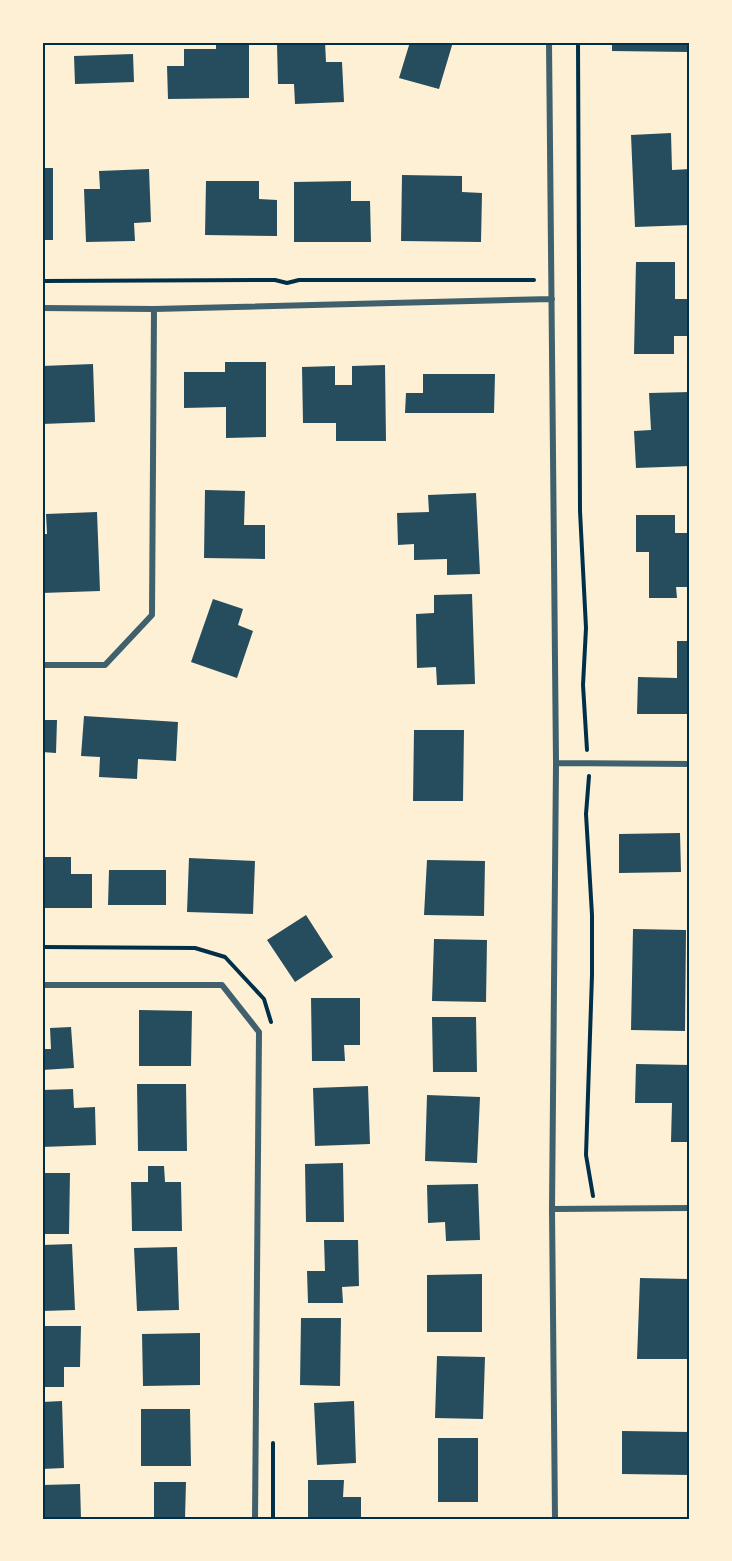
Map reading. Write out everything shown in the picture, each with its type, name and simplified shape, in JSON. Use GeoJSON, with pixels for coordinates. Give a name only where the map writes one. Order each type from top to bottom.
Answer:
{"type":"FeatureCollection","features":[{"type":"Feature","properties":{"kind":"street"},"geometry":{"type":"LineString","coordinates":[[549,42],[556,763],[552,1209],[555,1519]]}},
{"type":"Feature","properties":{"kind":"street"},"geometry":{"type":"LineString","coordinates":[[42,308],[154,309],[552,299]]}},
{"type":"Feature","properties":{"kind":"street"},"geometry":{"type":"LineString","coordinates":[[42,665],[105,665],[152,615],[154,309]]}},
{"type":"Feature","properties":{"kind":"street"},"geometry":{"type":"LineString","coordinates":[[556,763],[690,764]]}},
{"type":"Feature","properties":{"kind":"street"},"geometry":{"type":"LineString","coordinates":[[42,986],[222,985],[259,1032],[255,1519]]}},
{"type":"Feature","properties":{"kind":"street"},"geometry":{"type":"LineString","coordinates":[[552,1209],[690,1208]]}},
{"type":"Feature","properties":{"kind":"path"},"geometry":{"type":"LineString","coordinates":[[578,42],[580,511],[586,628],[583,685],[590,777],[586,814],[592,915],[586,1155],[595,1209]]}},
{"type":"Feature","properties":{"kind":"path"},"geometry":{"type":"LineString","coordinates":[[42,280],[275,280],[287,283],[299,280],[534,280]]}},
{"type":"Feature","properties":{"kind":"path"},"geometry":{"type":"LineString","coordinates":[[42,947],[195,948],[225,957],[264,999],[273,1029]]}},
{"type":"Feature","properties":{"kind":"path"},"geometry":{"type":"LineString","coordinates":[[273,1435],[273,1519]]}},
{"type":"Feature","properties":{"kind":"building"},"geometry":{"type":"Polygon","coordinates":[[[216,42],[249,42],[249,98],[168,99],[167,66],[184,66],[184,49],[216,49],[216,42]]]}},
{"type":"Feature","properties":{"kind":"building"},"geometry":{"type":"Polygon","coordinates":[[[325,42],[326,62],[342,62],[344,102],[295,104],[294,84],[278,84],[277,44],[325,42]]]}},
{"type":"Feature","properties":{"kind":"building"},"geometry":{"type":"Polygon","coordinates":[[[410,42],[453,42],[439,89],[399,78],[410,42]]]}},
{"type":"Feature","properties":{"kind":"building"},"geometry":{"type":"Polygon","coordinates":[[[612,42],[690,42],[690,52],[612,51],[612,42]]]}},
{"type":"Feature","properties":{"kind":"building"},"geometry":{"type":"Polygon","coordinates":[[[133,54],[134,82],[75,84],[74,56],[133,54]]]}},
{"type":"Feature","properties":{"kind":"building"},"geometry":{"type":"Polygon","coordinates":[[[671,133],[672,170],[690,169],[690,225],[635,227],[631,135],[671,133]]]}},
{"type":"Feature","properties":{"kind":"building"},"geometry":{"type":"Polygon","coordinates":[[[42,168],[53,168],[53,240],[42,240],[42,168]]]}},
{"type":"Feature","properties":{"kind":"building"},"geometry":{"type":"Polygon","coordinates":[[[149,169],[151,222],[134,223],[135,241],[86,242],[84,189],[100,189],[99,171],[149,169]]]}},
{"type":"Feature","properties":{"kind":"building"},"geometry":{"type":"Polygon","coordinates":[[[402,175],[462,176],[462,192],[482,193],[481,242],[401,241],[402,175]]]}},
{"type":"Feature","properties":{"kind":"building"},"geometry":{"type":"Polygon","coordinates":[[[206,181],[259,181],[259,199],[277,200],[277,236],[205,235],[206,181]]]}},
{"type":"Feature","properties":{"kind":"building"},"geometry":{"type":"Polygon","coordinates":[[[351,181],[351,201],[370,201],[371,242],[294,242],[294,182],[351,181]]]}},
{"type":"Feature","properties":{"kind":"building"},"geometry":{"type":"Polygon","coordinates":[[[636,262],[675,262],[675,299],[690,299],[690,336],[674,336],[674,354],[634,354],[636,262]]]}},
{"type":"Feature","properties":{"kind":"building"},"geometry":{"type":"Polygon","coordinates":[[[225,362],[266,362],[266,437],[226,438],[226,407],[184,408],[184,372],[225,372],[225,362]]]}},
{"type":"Feature","properties":{"kind":"building"},"geometry":{"type":"Polygon","coordinates":[[[93,364],[95,422],[42,424],[42,366],[93,364]]]}},
{"type":"Feature","properties":{"kind":"building"},"geometry":{"type":"Polygon","coordinates":[[[385,365],[386,441],[336,441],[336,423],[303,423],[302,367],[335,366],[335,385],[352,385],[352,366],[385,365]]]}},
{"type":"Feature","properties":{"kind":"building"},"geometry":{"type":"Polygon","coordinates":[[[423,374],[495,374],[494,413],[405,413],[406,393],[423,393],[423,374]]]}},
{"type":"Feature","properties":{"kind":"building"},"geometry":{"type":"Polygon","coordinates":[[[690,392],[690,466],[636,468],[634,431],[651,430],[649,393],[690,392]]]}},
{"type":"Feature","properties":{"kind":"building"},"geometry":{"type":"Polygon","coordinates":[[[205,490],[245,491],[244,525],[265,525],[265,559],[204,558],[205,490]]]}},
{"type":"Feature","properties":{"kind":"building"},"geometry":{"type":"Polygon","coordinates":[[[476,493],[480,574],[447,575],[447,559],[414,560],[414,544],[398,545],[397,513],[429,512],[428,495],[476,493]]]}},
{"type":"Feature","properties":{"kind":"building"},"geometry":{"type":"Polygon","coordinates":[[[97,512],[100,591],[42,593],[42,534],[47,534],[46,514],[97,512]]]}},
{"type":"Feature","properties":{"kind":"building"},"geometry":{"type":"Polygon","coordinates":[[[636,515],[675,515],[675,533],[690,533],[690,587],[676,587],[677,598],[649,598],[649,552],[636,552],[636,515]]]}},
{"type":"Feature","properties":{"kind":"building"},"geometry":{"type":"Polygon","coordinates":[[[472,594],[475,684],[437,685],[436,667],[417,668],[416,614],[434,613],[434,595],[472,594]]]}},
{"type":"Feature","properties":{"kind":"building"},"geometry":{"type":"Polygon","coordinates":[[[213,599],[243,609],[238,625],[253,631],[237,678],[191,662],[213,599]]]}},
{"type":"Feature","properties":{"kind":"building"},"geometry":{"type":"Polygon","coordinates":[[[677,641],[690,641],[690,714],[637,714],[638,677],[677,678],[677,641]]]}},
{"type":"Feature","properties":{"kind":"building"},"geometry":{"type":"Polygon","coordinates":[[[84,716],[178,722],[176,761],[138,759],[137,779],[99,777],[100,757],[81,756],[84,716]]]}},
{"type":"Feature","properties":{"kind":"building"},"geometry":{"type":"Polygon","coordinates":[[[42,720],[57,720],[56,753],[42,752],[42,720]]]}},
{"type":"Feature","properties":{"kind":"building"},"geometry":{"type":"Polygon","coordinates":[[[414,730],[464,730],[463,801],[413,801],[414,730]]]}},
{"type":"Feature","properties":{"kind":"building"},"geometry":{"type":"Polygon","coordinates":[[[680,833],[681,872],[619,873],[619,834],[680,833]]]}},
{"type":"Feature","properties":{"kind":"building"},"geometry":{"type":"Polygon","coordinates":[[[42,857],[71,857],[71,874],[92,874],[92,908],[42,908],[42,857]]]}},
{"type":"Feature","properties":{"kind":"building"},"geometry":{"type":"Polygon","coordinates":[[[189,858],[255,861],[253,914],[187,912],[189,858]]]}},
{"type":"Feature","properties":{"kind":"building"},"geometry":{"type":"Polygon","coordinates":[[[427,860],[485,861],[484,916],[424,915],[427,860]]]}},
{"type":"Feature","properties":{"kind":"building"},"geometry":{"type":"Polygon","coordinates":[[[109,870],[166,870],[166,905],[108,905],[109,870]]]}},
{"type":"Feature","properties":{"kind":"building"},"geometry":{"type":"Polygon","coordinates":[[[306,915],[333,957],[295,982],[267,940],[306,915]]]}},
{"type":"Feature","properties":{"kind":"building"},"geometry":{"type":"Polygon","coordinates":[[[633,929],[686,930],[685,1031],[631,1030],[633,929]]]}},
{"type":"Feature","properties":{"kind":"building"},"geometry":{"type":"Polygon","coordinates":[[[434,939],[487,940],[486,1002],[432,1001],[434,939]]]}},
{"type":"Feature","properties":{"kind":"building"},"geometry":{"type":"Polygon","coordinates":[[[311,998],[360,998],[360,1045],[344,1045],[345,1061],[312,1061],[311,998]]]}},
{"type":"Feature","properties":{"kind":"building"},"geometry":{"type":"Polygon","coordinates":[[[139,1010],[192,1011],[191,1066],[139,1066],[139,1010]]]}},
{"type":"Feature","properties":{"kind":"building"},"geometry":{"type":"Polygon","coordinates":[[[432,1017],[476,1017],[477,1072],[433,1072],[432,1017]]]}},
{"type":"Feature","properties":{"kind":"building"},"geometry":{"type":"Polygon","coordinates":[[[71,1027],[74,1068],[42,1070],[42,1049],[51,1049],[50,1028],[71,1027]]]}},
{"type":"Feature","properties":{"kind":"building"},"geometry":{"type":"Polygon","coordinates":[[[636,1064],[690,1065],[690,1142],[671,1142],[672,1103],[635,1103],[636,1064]]]}},
{"type":"Feature","properties":{"kind":"building"},"geometry":{"type":"Polygon","coordinates":[[[137,1084],[186,1084],[187,1151],[138,1151],[137,1084]]]}},
{"type":"Feature","properties":{"kind":"building"},"geometry":{"type":"Polygon","coordinates":[[[368,1086],[370,1144],[315,1146],[313,1088],[368,1086]]]}},
{"type":"Feature","properties":{"kind":"building"},"geometry":{"type":"Polygon","coordinates":[[[73,1089],[74,1108],[95,1107],[96,1145],[42,1147],[42,1090],[73,1089]]]}},
{"type":"Feature","properties":{"kind":"building"},"geometry":{"type":"Polygon","coordinates":[[[427,1095],[480,1097],[477,1163],[425,1161],[427,1095]]]}},
{"type":"Feature","properties":{"kind":"building"},"geometry":{"type":"Polygon","coordinates":[[[343,1163],[344,1222],[306,1222],[305,1164],[343,1163]]]}},
{"type":"Feature","properties":{"kind":"building"},"geometry":{"type":"Polygon","coordinates":[[[148,1166],[164,1166],[165,1182],[181,1182],[182,1231],[132,1231],[131,1182],[148,1182],[148,1166]]]}},
{"type":"Feature","properties":{"kind":"building"},"geometry":{"type":"Polygon","coordinates":[[[42,1173],[70,1173],[69,1234],[42,1234],[42,1173]]]}},
{"type":"Feature","properties":{"kind":"building"},"geometry":{"type":"Polygon","coordinates":[[[478,1184],[480,1240],[446,1241],[445,1222],[428,1223],[427,1185],[478,1184]]]}},
{"type":"Feature","properties":{"kind":"building"},"geometry":{"type":"Polygon","coordinates":[[[324,1240],[358,1240],[359,1286],[342,1287],[343,1303],[308,1303],[307,1271],[325,1271],[324,1240]]]}},
{"type":"Feature","properties":{"kind":"building"},"geometry":{"type":"Polygon","coordinates":[[[72,1244],[75,1310],[42,1311],[42,1245],[72,1244]]]}},
{"type":"Feature","properties":{"kind":"building"},"geometry":{"type":"Polygon","coordinates":[[[177,1247],[179,1310],[137,1311],[134,1248],[177,1247]]]}},
{"type":"Feature","properties":{"kind":"building"},"geometry":{"type":"Polygon","coordinates":[[[482,1274],[482,1332],[427,1332],[427,1275],[482,1274]]]}},
{"type":"Feature","properties":{"kind":"building"},"geometry":{"type":"Polygon","coordinates":[[[640,1278],[690,1279],[690,1359],[637,1359],[640,1278]]]}},
{"type":"Feature","properties":{"kind":"building"},"geometry":{"type":"Polygon","coordinates":[[[301,1318],[341,1318],[340,1386],[300,1385],[301,1318]]]}},
{"type":"Feature","properties":{"kind":"building"},"geometry":{"type":"Polygon","coordinates":[[[42,1326],[81,1326],[80,1367],[64,1367],[64,1387],[42,1387],[42,1326]]]}},
{"type":"Feature","properties":{"kind":"building"},"geometry":{"type":"Polygon","coordinates":[[[200,1333],[200,1385],[143,1386],[142,1334],[200,1333]]]}},
{"type":"Feature","properties":{"kind":"building"},"geometry":{"type":"Polygon","coordinates":[[[437,1356],[485,1357],[483,1419],[435,1418],[437,1356]]]}},
{"type":"Feature","properties":{"kind":"building"},"geometry":{"type":"Polygon","coordinates":[[[62,1401],[64,1468],[42,1469],[42,1402],[62,1401]]]}},
{"type":"Feature","properties":{"kind":"building"},"geometry":{"type":"Polygon","coordinates":[[[354,1401],[356,1463],[317,1465],[314,1403],[354,1401]]]}},
{"type":"Feature","properties":{"kind":"building"},"geometry":{"type":"Polygon","coordinates":[[[141,1409],[190,1409],[191,1466],[141,1466],[141,1409]]]}},
{"type":"Feature","properties":{"kind":"building"},"geometry":{"type":"Polygon","coordinates":[[[622,1431],[690,1432],[690,1475],[622,1474],[622,1431]]]}},
{"type":"Feature","properties":{"kind":"building"},"geometry":{"type":"Polygon","coordinates":[[[438,1438],[478,1438],[478,1502],[438,1502],[438,1438]]]}},
{"type":"Feature","properties":{"kind":"building"},"geometry":{"type":"Polygon","coordinates":[[[308,1480],[344,1480],[343,1497],[361,1497],[361,1519],[308,1519],[308,1480]]]}},
{"type":"Feature","properties":{"kind":"building"},"geometry":{"type":"Polygon","coordinates":[[[154,1482],[186,1482],[185,1519],[154,1519],[154,1482]]]}},
{"type":"Feature","properties":{"kind":"building"},"geometry":{"type":"Polygon","coordinates":[[[80,1484],[81,1519],[42,1519],[42,1485],[80,1484]]]}}]}
